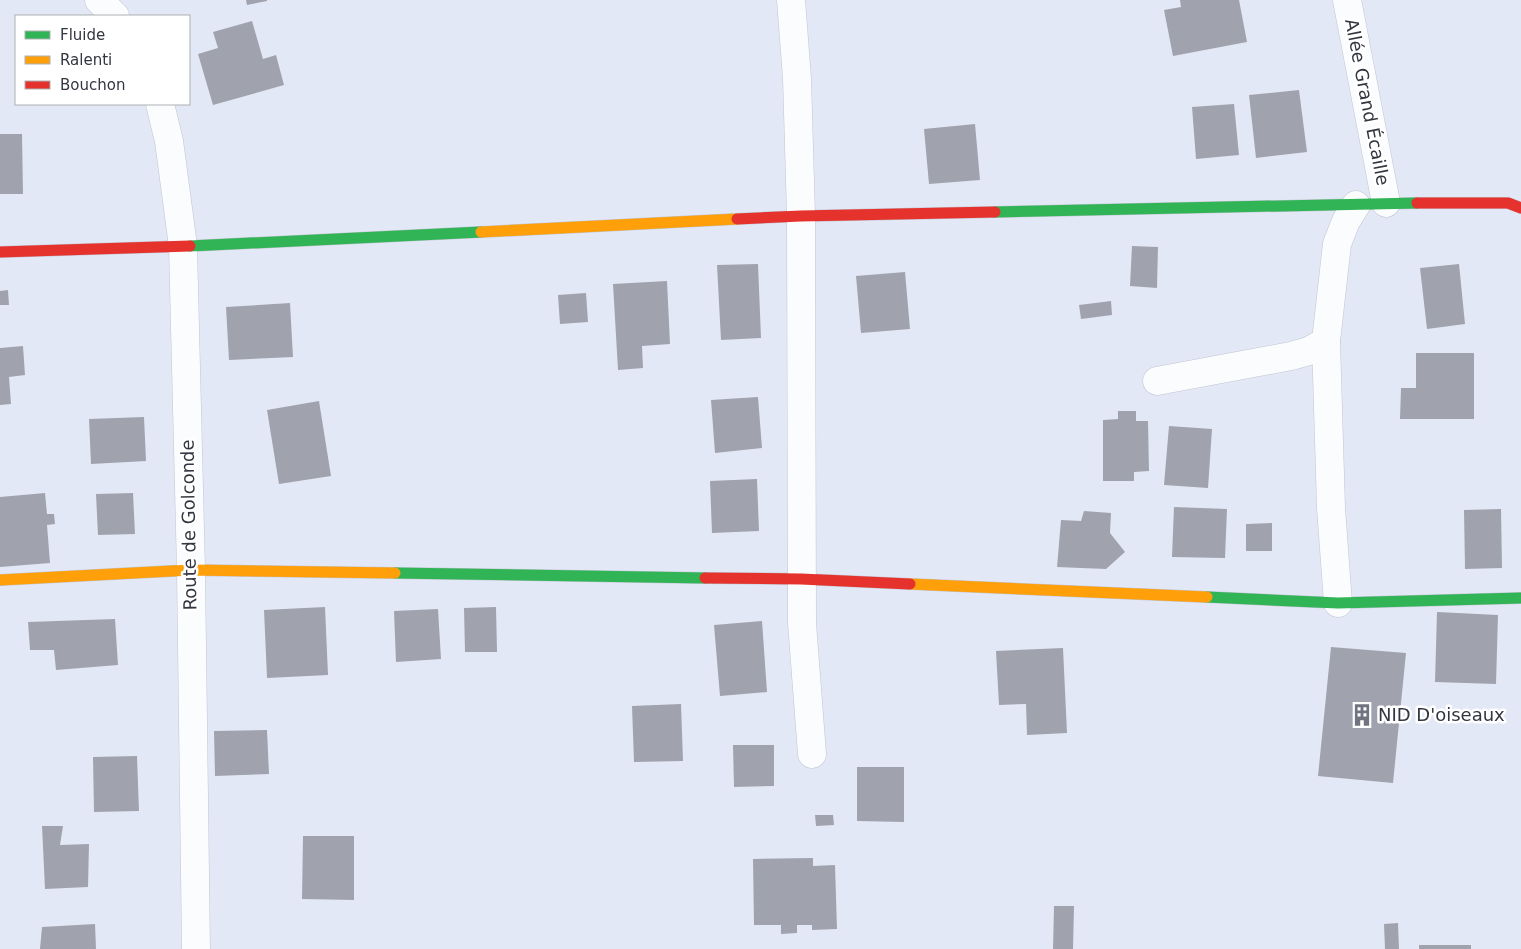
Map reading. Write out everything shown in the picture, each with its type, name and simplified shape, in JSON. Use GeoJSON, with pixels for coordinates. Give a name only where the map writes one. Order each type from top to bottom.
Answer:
{"type":"FeatureCollection","features":[{"type":"Feature","properties":{"kind":"street"},"geometry":{"type":"LineString","coordinates":[[99,0],[114,15]]}},
{"type":"Feature","properties":{"kind":"street"},"geometry":{"type":"LineString","coordinates":[[791,0],[801,216],[802,623],[812,754]]}},
{"type":"Feature","properties":{"kind":"street","name":"Allée Grand Écaille"},"geometry":{"type":"LineString","coordinates":[[1347,0],[1386,203]]}},
{"type":"Feature","properties":{"kind":"street","name":"Route de Golconde"},"geometry":{"type":"LineString","coordinates":[[160,105],[169,141],[184,246],[196,949]]}},
{"type":"Feature","properties":{"kind":"street"},"geometry":{"type":"LineString","coordinates":[[0,252],[184,246],[801,216],[1386,203],[1508,203],[1521,208]]}},
{"type":"Feature","properties":{"kind":"street"},"geometry":{"type":"LineString","coordinates":[[1338,603],[1331,508],[1326,341],[1337,244],[1346,221],[1356,205]]}},
{"type":"Feature","properties":{"kind":"street"},"geometry":{"type":"LineString","coordinates":[[1157,381],[1291,356],[1309,351],[1326,341]]}},
{"type":"Feature","properties":{"kind":"street"},"geometry":{"type":"LineString","coordinates":[[0,580],[190,570],[801,579],[1338,603],[1521,598]]}},
{"type":"Feature","properties":{"kind":"building"},"geometry":{"type":"Polygon","coordinates":[[[246,0],[267,0],[267,1],[247,5],[246,0]]]}},
{"type":"Feature","properties":{"kind":"building"},"geometry":{"type":"Polygon","coordinates":[[[1180,0],[1239,0],[1247,42],[1173,56],[1164,10],[1181,7],[1180,0]]]}},
{"type":"Feature","properties":{"kind":"building"},"geometry":{"type":"Polygon","coordinates":[[[252,21],[263,59],[276,55],[284,85],[213,105],[198,54],[218,48],[213,32],[252,21]]]}},
{"type":"Feature","properties":{"kind":"building"},"geometry":{"type":"Polygon","coordinates":[[[1299,90],[1307,152],[1256,158],[1249,95],[1299,90]]]}},
{"type":"Feature","properties":{"kind":"building"},"geometry":{"type":"Polygon","coordinates":[[[1234,104],[1239,155],[1196,159],[1192,107],[1234,104]]]}},
{"type":"Feature","properties":{"kind":"building"},"geometry":{"type":"Polygon","coordinates":[[[975,124],[980,180],[929,184],[924,129],[975,124]]]}},
{"type":"Feature","properties":{"kind":"building"},"geometry":{"type":"Polygon","coordinates":[[[0,134],[22,134],[23,194],[0,194],[0,134]]]}},
{"type":"Feature","properties":{"kind":"building"},"geometry":{"type":"Polygon","coordinates":[[[1132,246],[1158,247],[1157,288],[1130,286],[1132,246]]]}},
{"type":"Feature","properties":{"kind":"building"},"geometry":{"type":"Polygon","coordinates":[[[758,264],[761,338],[721,340],[717,265],[758,264]]]}},
{"type":"Feature","properties":{"kind":"building"},"geometry":{"type":"Polygon","coordinates":[[[1459,264],[1465,324],[1427,329],[1420,268],[1459,264]]]}},
{"type":"Feature","properties":{"kind":"building"},"geometry":{"type":"Polygon","coordinates":[[[905,272],[910,329],[861,333],[856,276],[905,272]]]}},
{"type":"Feature","properties":{"kind":"building"},"geometry":{"type":"Polygon","coordinates":[[[667,281],[670,344],[642,346],[643,368],[618,370],[613,284],[667,281]]]}},
{"type":"Feature","properties":{"kind":"building"},"geometry":{"type":"Polygon","coordinates":[[[8,290],[9,305],[0,305],[0,291],[8,290]]]}},
{"type":"Feature","properties":{"kind":"building"},"geometry":{"type":"Polygon","coordinates":[[[586,293],[588,322],[560,324],[558,295],[586,293]]]}},
{"type":"Feature","properties":{"kind":"building"},"geometry":{"type":"Polygon","coordinates":[[[1111,301],[1112,315],[1081,319],[1079,305],[1111,301]]]}},
{"type":"Feature","properties":{"kind":"building"},"geometry":{"type":"Polygon","coordinates":[[[290,303],[293,357],[229,360],[226,307],[290,303]]]}},
{"type":"Feature","properties":{"kind":"building"},"geometry":{"type":"Polygon","coordinates":[[[23,346],[25,375],[9,377],[11,404],[0,405],[0,348],[23,346]]]}},
{"type":"Feature","properties":{"kind":"building"},"geometry":{"type":"Polygon","coordinates":[[[1416,353],[1474,353],[1474,419],[1400,419],[1401,388],[1416,388],[1416,353]]]}},
{"type":"Feature","properties":{"kind":"building"},"geometry":{"type":"Polygon","coordinates":[[[758,397],[762,448],[715,453],[711,400],[758,397]]]}},
{"type":"Feature","properties":{"kind":"building"},"geometry":{"type":"Polygon","coordinates":[[[319,401],[331,476],[279,484],[267,410],[319,401]]]}},
{"type":"Feature","properties":{"kind":"building"},"geometry":{"type":"Polygon","coordinates":[[[1118,411],[1136,411],[1136,421],[1148,421],[1149,471],[1134,472],[1134,481],[1103,481],[1103,420],[1118,419],[1118,411]]]}},
{"type":"Feature","properties":{"kind":"building"},"geometry":{"type":"Polygon","coordinates":[[[144,417],[146,461],[91,464],[89,419],[144,417]]]}},
{"type":"Feature","properties":{"kind":"building"},"geometry":{"type":"Polygon","coordinates":[[[1169,426],[1212,429],[1208,488],[1164,485],[1169,426]]]}},
{"type":"Feature","properties":{"kind":"building"},"geometry":{"type":"Polygon","coordinates":[[[757,479],[759,531],[712,533],[710,481],[757,479]]]}},
{"type":"Feature","properties":{"kind":"building"},"geometry":{"type":"Polygon","coordinates":[[[45,493],[47,514],[54,514],[55,524],[47,525],[50,563],[0,567],[0,497],[45,493]]]}},
{"type":"Feature","properties":{"kind":"building"},"geometry":{"type":"Polygon","coordinates":[[[133,493],[135,534],[98,535],[96,494],[133,493]]]}},
{"type":"Feature","properties":{"kind":"building"},"geometry":{"type":"Polygon","coordinates":[[[1174,507],[1227,509],[1225,558],[1172,557],[1174,507]]]}},
{"type":"Feature","properties":{"kind":"building"},"geometry":{"type":"Polygon","coordinates":[[[1501,509],[1502,568],[1465,569],[1464,510],[1501,509]]]}},
{"type":"Feature","properties":{"kind":"building"},"geometry":{"type":"Polygon","coordinates":[[[1084,511],[1111,513],[1110,533],[1125,552],[1106,569],[1057,567],[1061,520],[1081,521],[1084,511]]]}},
{"type":"Feature","properties":{"kind":"building"},"geometry":{"type":"Polygon","coordinates":[[[1272,523],[1272,551],[1246,551],[1246,524],[1272,523]]]}},
{"type":"Feature","properties":{"kind":"building"},"geometry":{"type":"Polygon","coordinates":[[[325,607],[328,675],[267,678],[264,610],[325,607]]]}},
{"type":"Feature","properties":{"kind":"building"},"geometry":{"type":"Polygon","coordinates":[[[496,607],[497,652],[465,652],[464,608],[496,607]]]}},
{"type":"Feature","properties":{"kind":"building"},"geometry":{"type":"Polygon","coordinates":[[[438,609],[441,659],[396,662],[394,611],[438,609]]]}},
{"type":"Feature","properties":{"kind":"building"},"geometry":{"type":"Polygon","coordinates":[[[1437,612],[1498,615],[1496,684],[1435,682],[1437,612]]]}},
{"type":"Feature","properties":{"kind":"building"},"geometry":{"type":"Polygon","coordinates":[[[115,619],[118,665],[56,670],[54,650],[30,650],[28,622],[115,619]]]}},
{"type":"Feature","properties":{"kind":"building"},"geometry":{"type":"Polygon","coordinates":[[[762,621],[767,692],[720,696],[714,625],[762,621]]]}},
{"type":"Feature","properties":{"kind":"building","name":"NID D'oiseaux"},"geometry":{"type":"Polygon","coordinates":[[[1331,647],[1406,653],[1393,783],[1318,776],[1331,647]]]}},
{"type":"Feature","properties":{"kind":"building"},"geometry":{"type":"Polygon","coordinates":[[[1063,648],[1067,733],[1027,735],[1026,704],[999,705],[996,651],[1063,648]]]}},
{"type":"Feature","properties":{"kind":"building"},"geometry":{"type":"Polygon","coordinates":[[[681,704],[683,761],[634,762],[632,706],[681,704]]]}},
{"type":"Feature","properties":{"kind":"building"},"geometry":{"type":"Polygon","coordinates":[[[267,730],[269,774],[215,776],[214,731],[267,730]]]}},
{"type":"Feature","properties":{"kind":"building"},"geometry":{"type":"Polygon","coordinates":[[[733,745],[774,745],[774,786],[734,787],[733,745]]]}},
{"type":"Feature","properties":{"kind":"building"},"geometry":{"type":"Polygon","coordinates":[[[137,756],[139,811],[94,812],[93,757],[137,756]]]}},
{"type":"Feature","properties":{"kind":"building"},"geometry":{"type":"Polygon","coordinates":[[[857,767],[904,767],[904,822],[857,821],[857,767]]]}},
{"type":"Feature","properties":{"kind":"building"},"geometry":{"type":"Polygon","coordinates":[[[815,815],[833,815],[834,825],[816,826],[815,815]]]}},
{"type":"Feature","properties":{"kind":"building"},"geometry":{"type":"Polygon","coordinates":[[[42,826],[63,826],[60,845],[89,844],[88,887],[45,889],[42,826]]]}},
{"type":"Feature","properties":{"kind":"building"},"geometry":{"type":"Polygon","coordinates":[[[303,836],[354,836],[354,900],[302,899],[303,836]]]}},
{"type":"Feature","properties":{"kind":"building"},"geometry":{"type":"Polygon","coordinates":[[[813,858],[813,866],[835,865],[837,929],[812,930],[812,925],[797,925],[797,933],[781,934],[781,925],[754,925],[753,859],[813,858]]]}},
{"type":"Feature","properties":{"kind":"building"},"geometry":{"type":"Polygon","coordinates":[[[1054,906],[1074,906],[1073,949],[1053,949],[1054,906]]]}},
{"type":"Feature","properties":{"kind":"building"},"geometry":{"type":"Polygon","coordinates":[[[1398,923],[1399,949],[1385,949],[1384,924],[1398,923]]]}},
{"type":"Feature","properties":{"kind":"building"},"geometry":{"type":"Polygon","coordinates":[[[95,924],[96,949],[40,949],[42,927],[95,924]]]}},
{"type":"Feature","properties":{"kind":"building"},"geometry":{"type":"Polygon","coordinates":[[[1419,945],[1471,945],[1471,949],[1419,949],[1419,945]]]}},
{"type":"Feature","properties":{"kind":"traffic: fast"},"geometry":{"type":"LineString","coordinates":[[995,212],[1417,203]]}},
{"type":"Feature","properties":{"kind":"traffic: fast"},"geometry":{"type":"LineString","coordinates":[[190,246],[481,232]]}},
{"type":"Feature","properties":{"kind":"traffic: fast"},"geometry":{"type":"LineString","coordinates":[[395,573],[705,578]]}},
{"type":"Feature","properties":{"kind":"traffic: fast"},"geometry":{"type":"LineString","coordinates":[[1207,597],[1338,603],[1521,598]]}},
{"type":"Feature","properties":{"kind":"traffic: slow"},"geometry":{"type":"LineString","coordinates":[[481,232],[737,219]]}},
{"type":"Feature","properties":{"kind":"traffic: slow"},"geometry":{"type":"LineString","coordinates":[[0,580],[191,570],[395,573]]}},
{"type":"Feature","properties":{"kind":"traffic: slow"},"geometry":{"type":"LineString","coordinates":[[910,584],[1207,597]]}},
{"type":"Feature","properties":{"kind":"traffic: jam"},"geometry":{"type":"LineString","coordinates":[[1417,203],[1508,203],[1521,208]]}},
{"type":"Feature","properties":{"kind":"traffic: jam"},"geometry":{"type":"LineString","coordinates":[[737,219],[995,212]]}},
{"type":"Feature","properties":{"kind":"traffic: jam"},"geometry":{"type":"LineString","coordinates":[[0,252],[190,246]]}},
{"type":"Feature","properties":{"kind":"traffic: jam"},"geometry":{"type":"LineString","coordinates":[[705,578],[801,579],[910,584]]}},
{"type":"Feature","properties":{"kind":"place","name":"NID D'oiseaux"},"geometry":{"type":"Point","coordinates":[1362,715]}}]}
